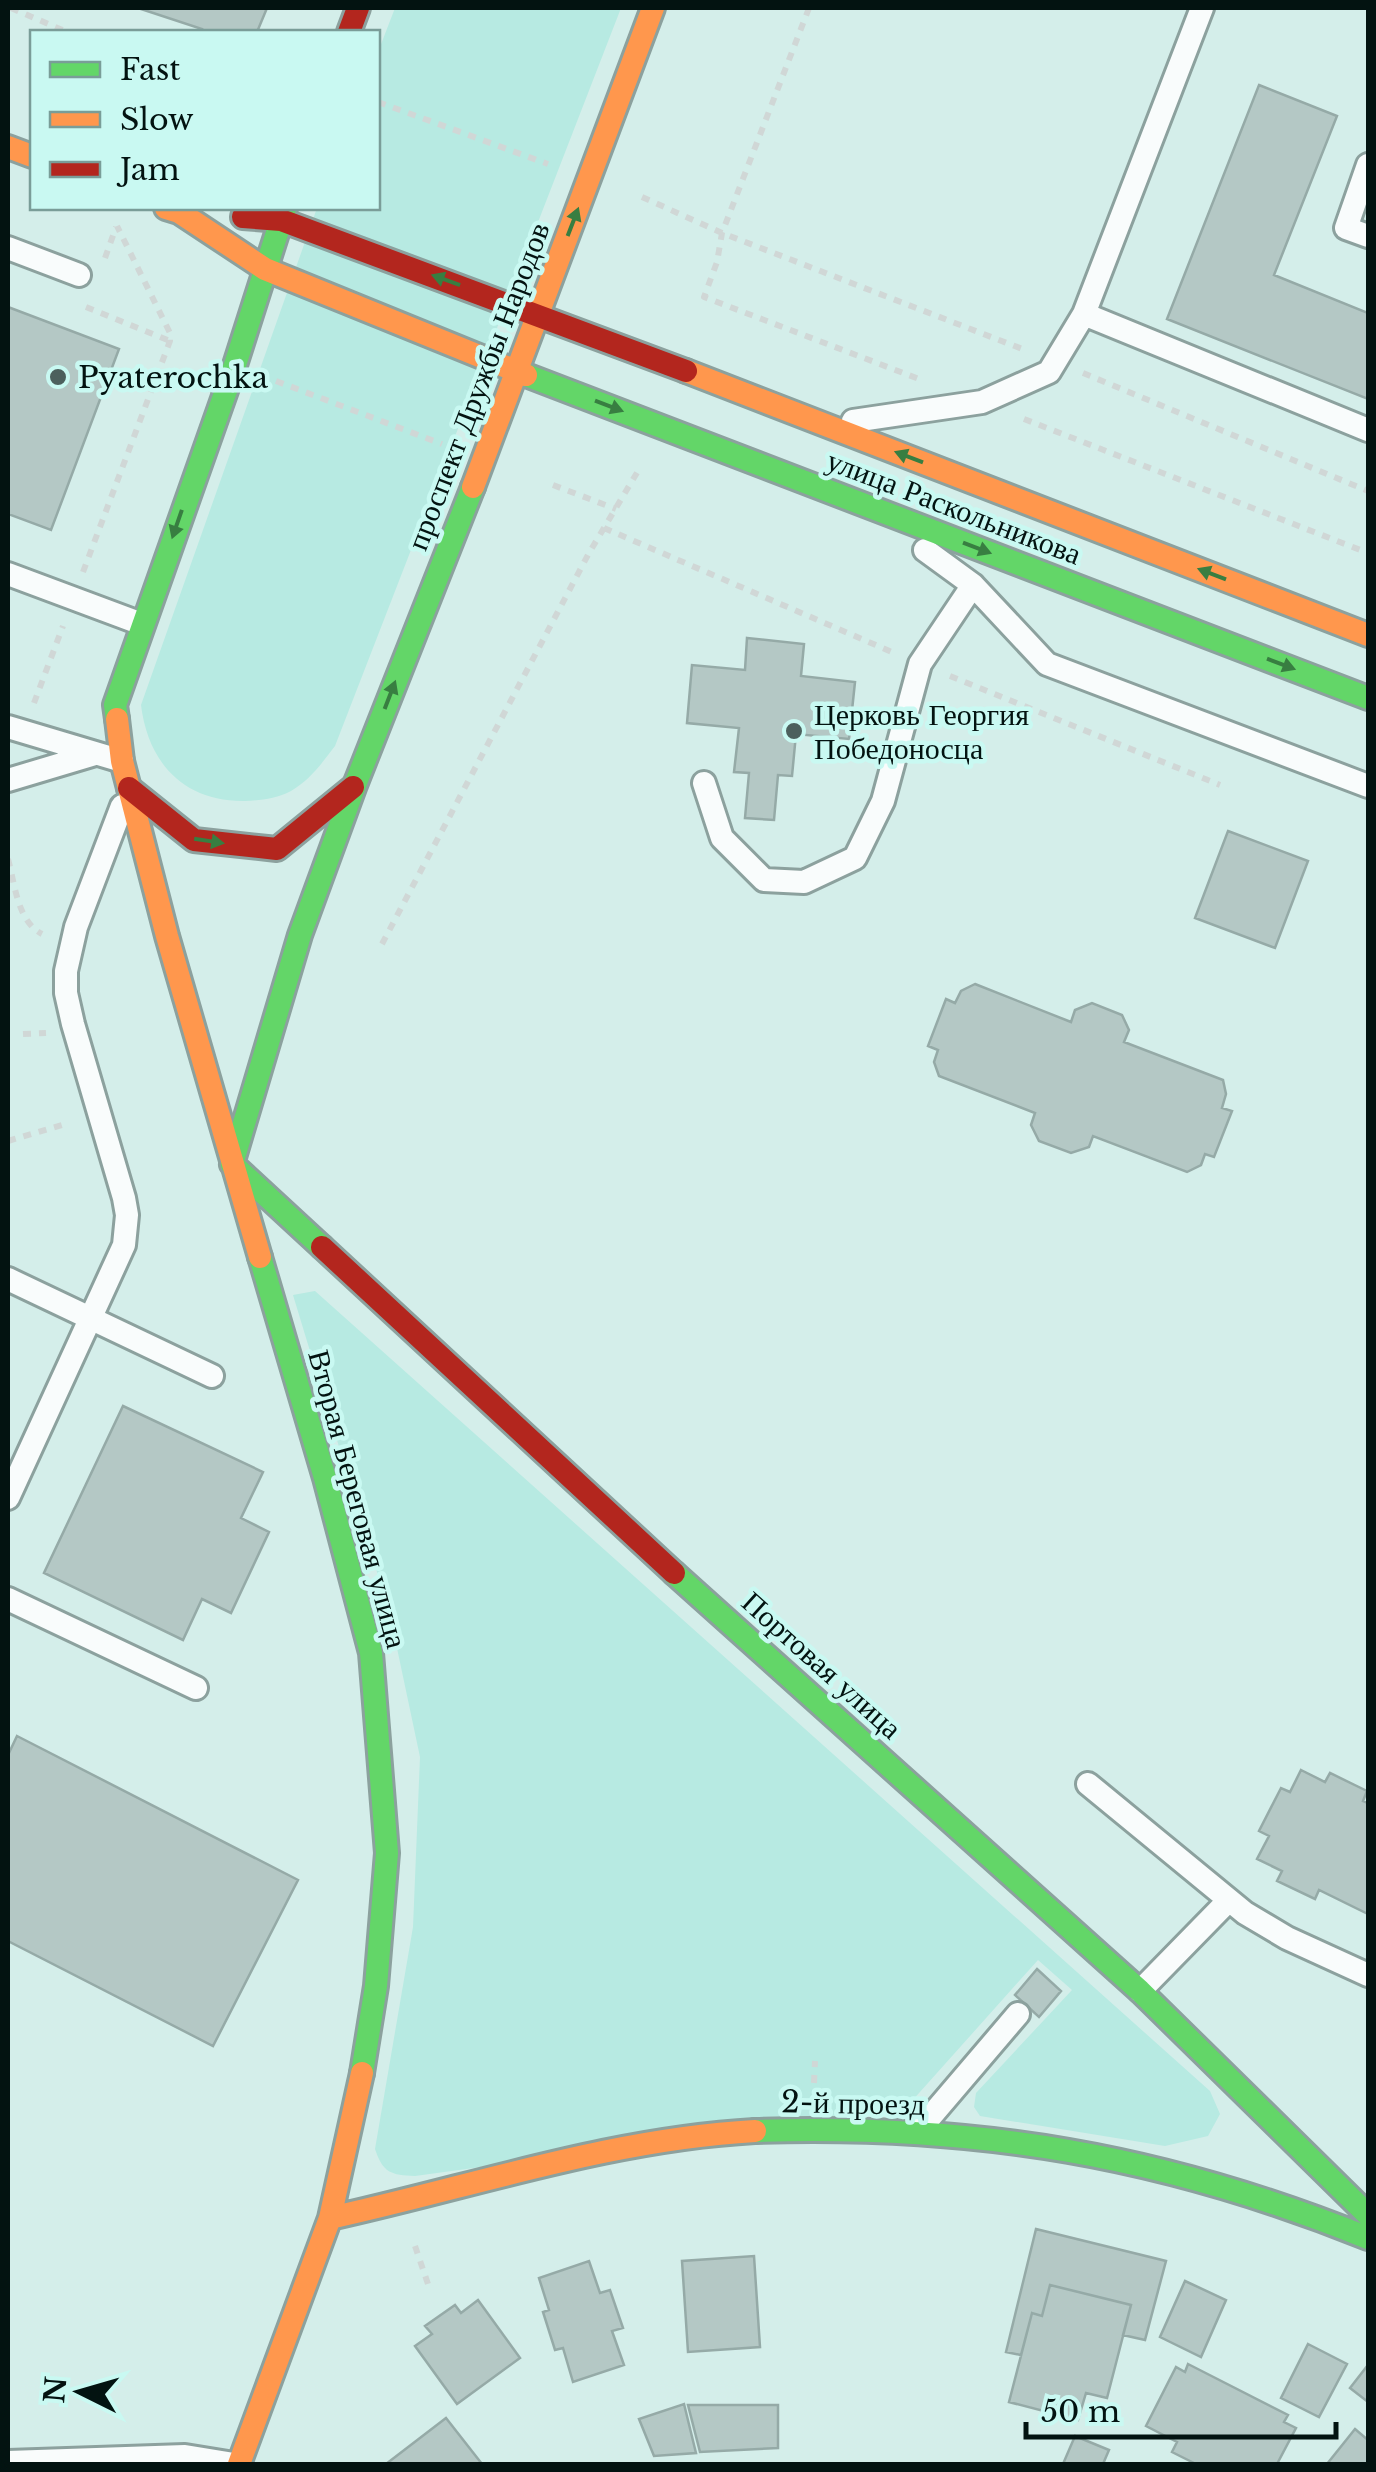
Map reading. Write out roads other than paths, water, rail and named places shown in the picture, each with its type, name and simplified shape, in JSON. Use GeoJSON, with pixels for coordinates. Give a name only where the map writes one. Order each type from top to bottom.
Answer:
{"type":"FeatureCollection","features":[{"type":"Feature","properties":{"kind":"street","name":"проспект Дружбы Народов"},"geometry":{"type":"LineString","coordinates":[[232,1164],[300,936],[355,785],[518,372],[652,8]]}},
{"type":"Feature","properties":{"kind":"street","name":"улица Раскольникова"},"geometry":{"type":"LineString","coordinates":[[173,210],[283,214],[1368,634]]}},
{"type":"Feature","properties":{"kind":"street","name":"улица Раскольникова"},"geometry":{"type":"LineString","coordinates":[[173,210],[265,269],[518,372],[1368,698]]}},
{"type":"Feature","properties":{"kind":"street"},"geometry":{"type":"LineString","coordinates":[[142,624],[283,214]]}},
{"type":"Feature","properties":{"kind":"street","name":"Вторая Береговая улица"},"geometry":{"type":"LineString","coordinates":[[142,624],[115,705],[122,761],[167,936],[325,1478],[371,1653],[385,1872],[376,1986],[357,2105],[330,2218],[236,2464]]}},
{"type":"Feature","properties":{"kind":"street"},"geometry":{"type":"LineString","coordinates":[[129,788],[194,840],[277,849],[355,785]]}},
{"type":"Feature","properties":{"kind":"street","name":"Портовая улица"},"geometry":{"type":"LineString","coordinates":[[232,1164],[706,1602],[1140,1991],[1368,2215]]}},
{"type":"Feature","properties":{"kind":"street","name":"2-й проезд"},"geometry":{"type":"LineString","coordinates":[[330,2218],[648,2143],[713,2134],[812,2130],[917,2132],[1006,2138],[1199,2175],[1368,2238]]}},
{"type":"Feature","properties":{"kind":"lane"},"geometry":{"type":"LineString","coordinates":[[826,425],[982,402],[1050,372],[1084,314],[1202,8]]}},
{"type":"Feature","properties":{"kind":"lane"},"geometry":{"type":"LineString","coordinates":[[1368,165],[1346,228],[1368,236]]}},
{"type":"Feature","properties":{"kind":"lane"},"geometry":{"type":"LineString","coordinates":[[8,248],[85,285]]}},
{"type":"Feature","properties":{"kind":"lane"},"geometry":{"type":"LineString","coordinates":[[1084,314],[1368,430]]}},
{"type":"Feature","properties":{"kind":"lane"},"geometry":{"type":"LineString","coordinates":[[862,504],[973,585],[1047,664],[1368,786]]}},
{"type":"Feature","properties":{"kind":"lane"},"geometry":{"type":"LineString","coordinates":[[8,574],[142,624]]}},
{"type":"Feature","properties":{"kind":"lane"},"geometry":{"type":"LineString","coordinates":[[704,783],[722,838],[764,880],[804,882],[856,858],[882,801],[920,664],[973,585]]}},
{"type":"Feature","properties":{"kind":"lane"},"geometry":{"type":"LineString","coordinates":[[15,730],[122,761]]}},
{"type":"Feature","properties":{"kind":"lane"},"geometry":{"type":"LineString","coordinates":[[8,780],[95,754]]}},
{"type":"Feature","properties":{"kind":"lane"},"geometry":{"type":"LineString","coordinates":[[8,1498],[119,1262],[126,1230],[124,1198],[66,993],[71,944],[129,788]]}},
{"type":"Feature","properties":{"kind":"lane"},"geometry":{"type":"LineString","coordinates":[[8,1279],[212,1376]]}},
{"type":"Feature","properties":{"kind":"lane"},"geometry":{"type":"LineString","coordinates":[[8,1599],[196,1688]]}},
{"type":"Feature","properties":{"kind":"lane"},"geometry":{"type":"LineString","coordinates":[[1088,1784],[1228,1901],[1287,1938],[1368,1975]]}},
{"type":"Feature","properties":{"kind":"lane"},"geometry":{"type":"LineString","coordinates":[[1140,1991],[1228,1901]]}},
{"type":"Feature","properties":{"kind":"lane"},"geometry":{"type":"LineString","coordinates":[[917,2132],[1018,2014]]}},
{"type":"Feature","properties":{"kind":"lane"},"geometry":{"type":"LineString","coordinates":[[8,2462],[185,2456],[236,2464]]}},
{"type":"Feature","properties":{"kind":"place","name":"Pyaterochka"},"geometry":{"type":"Point","coordinates":[58,377]}},
{"type":"Feature","properties":{"kind":"place","name":"Церковь Георгия Победоносца"},"geometry":{"type":"Point","coordinates":[794,731]}}]}
